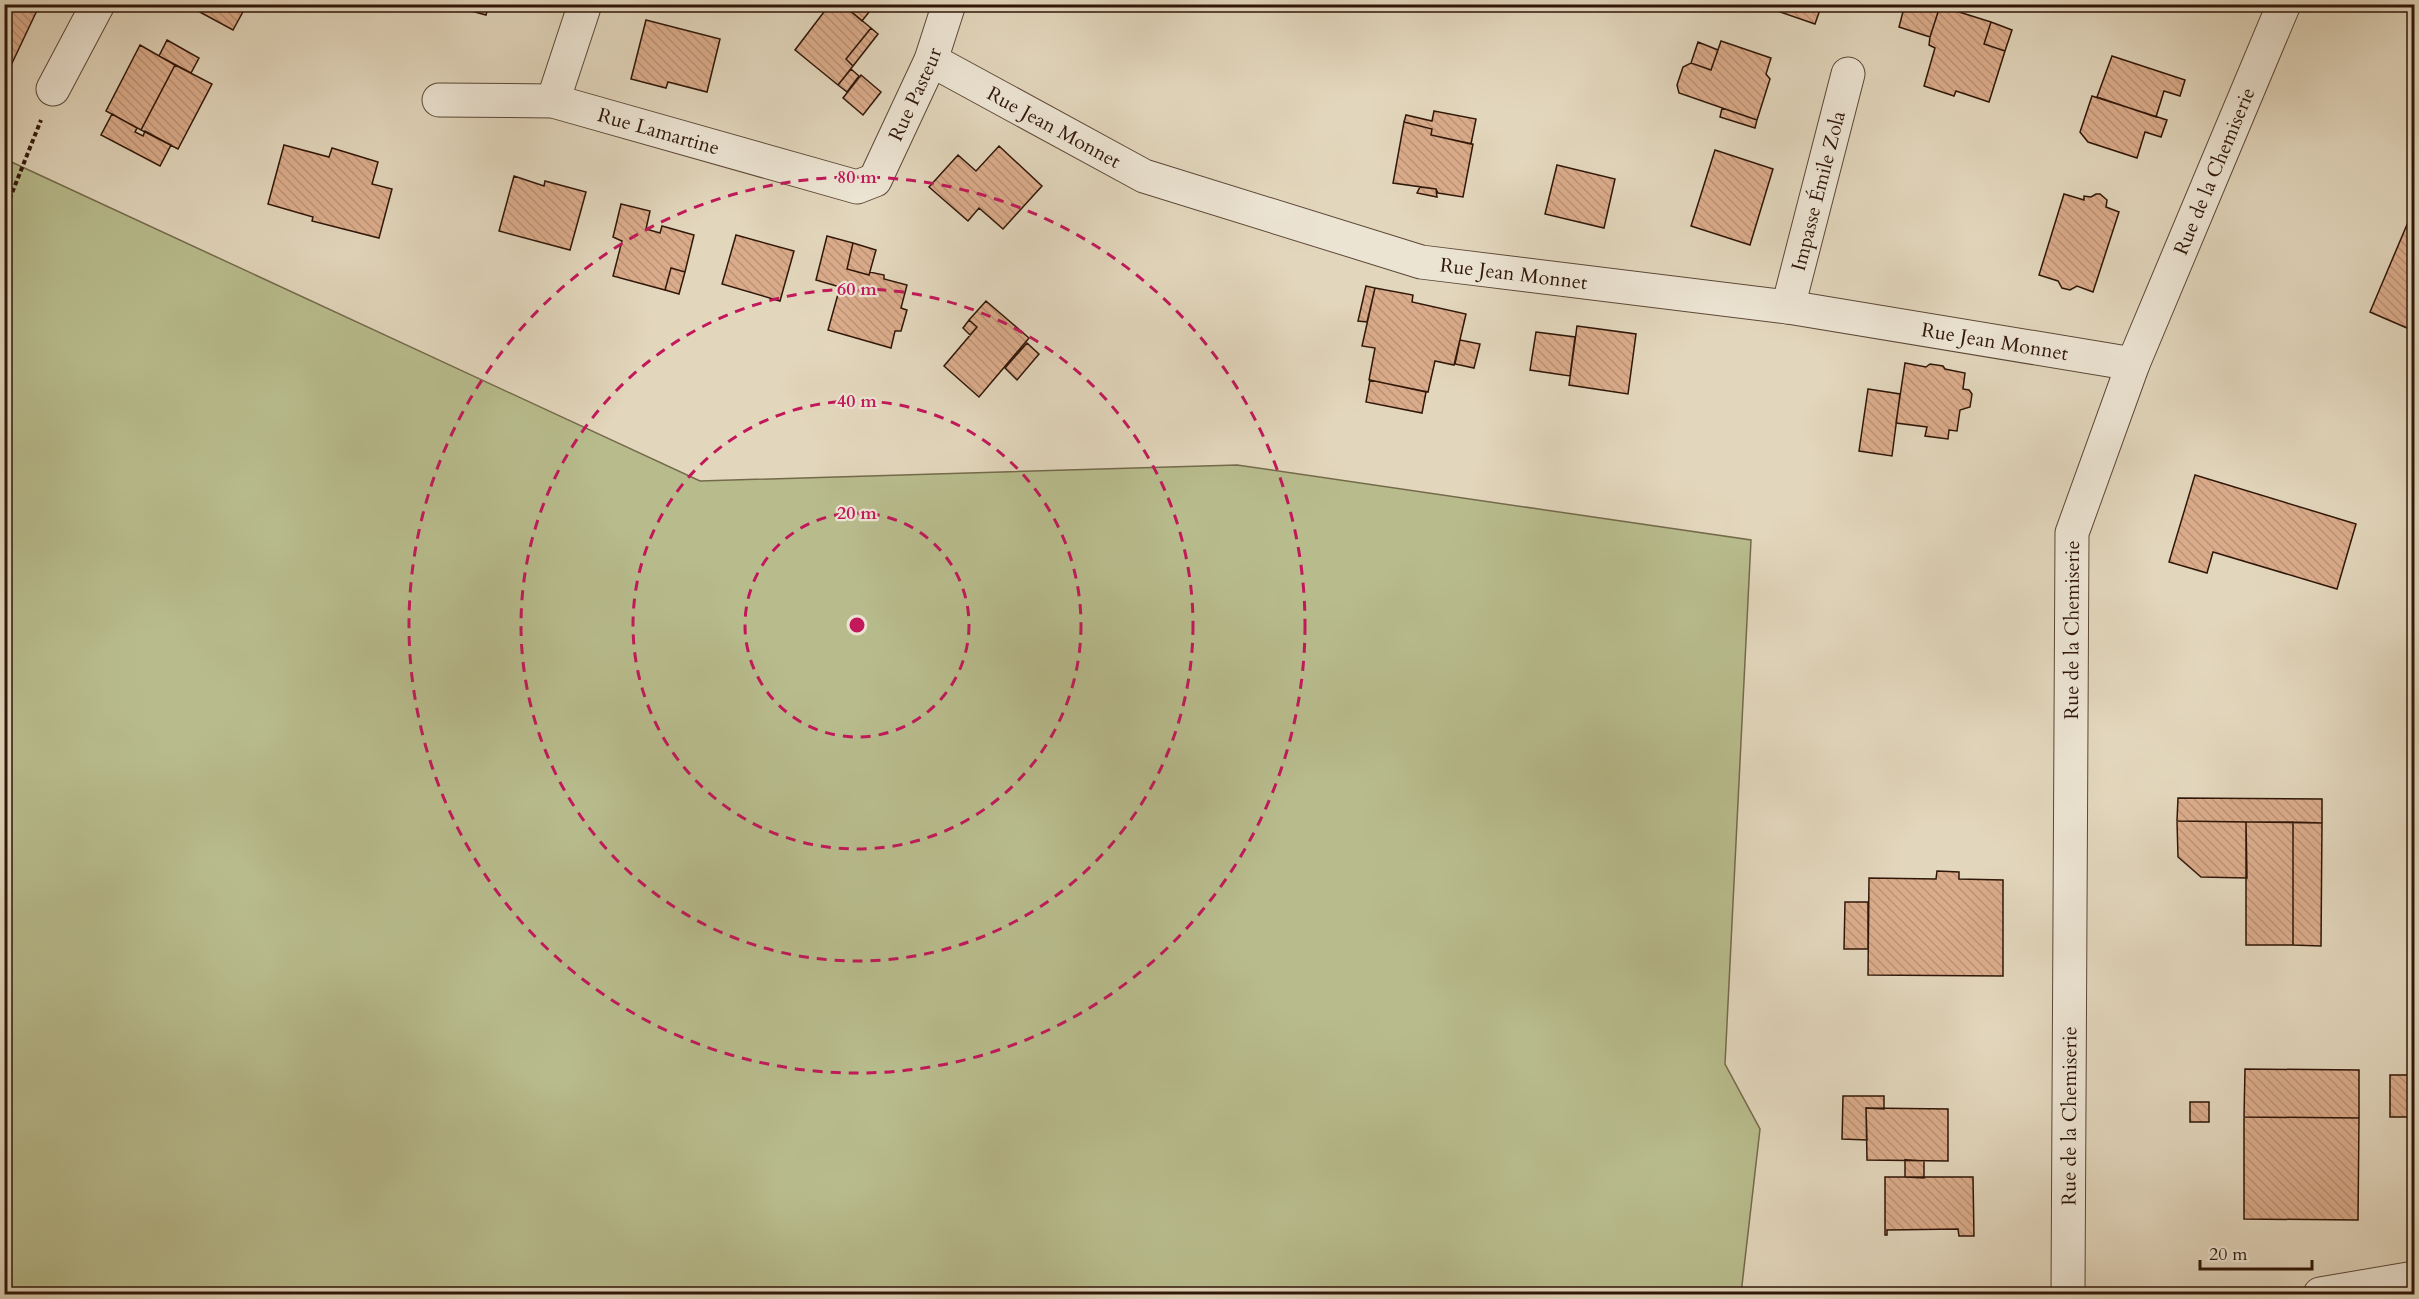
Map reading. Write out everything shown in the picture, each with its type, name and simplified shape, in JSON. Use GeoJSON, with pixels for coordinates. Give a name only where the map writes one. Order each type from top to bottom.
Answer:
{"type":"FeatureCollection","features":[{"type":"Feature","properties":{"kind":"street"},"geometry":{"type":"LineString","coordinates":[[53,89],[98,4]]}},
{"type":"Feature","properties":{"kind":"street"},"geometry":{"type":"LineString","coordinates":[[553,101],[585,4]]}},
{"type":"Feature","properties":{"kind":"street","name":"Rue Pasteur"},"geometry":{"type":"LineString","coordinates":[[875,180],[931,60],[949,4]]}},
{"type":"Feature","properties":{"kind":"street","name":"Rue de la Chemiserie"},"geometry":{"type":"LineString","coordinates":[[2068,1294],[2072,533],[2133,364],[2284,4]]}},
{"type":"Feature","properties":{"kind":"street","name":"Rue Jean Monnet"},"geometry":{"type":"LineString","coordinates":[[931,60],[1144,176],[1421,262],[1788,307],[2133,364]]}},
{"type":"Feature","properties":{"kind":"street","name":"Impasse Émile Zola"},"geometry":{"type":"LineString","coordinates":[[1788,307],[1848,74]]}},
{"type":"Feature","properties":{"kind":"street","name":"Rue Lamartine"},"geometry":{"type":"LineString","coordinates":[[439,100],[553,101],[857,186],[875,180]]}},
{"type":"Feature","properties":{"kind":"street"},"geometry":{"type":"LineString","coordinates":[[2320,1294],[2415,1278]]}},
{"type":"Feature","properties":{"kind":"path"},"geometry":{"type":"LineString","coordinates":[[4,213],[53,89]]}},
{"type":"Feature","properties":{"kind":"green space"},"geometry":{"type":"Polygon","coordinates":[[[5,159],[700,481],[1237,465],[1751,540],[1725,1064],[1760,1129],[1741,1294],[5,1294],[5,159]]]}},
{"type":"Feature","properties":{"kind":"building"},"geometry":{"type":"Polygon","coordinates":[[[4,4],[40,4],[5,78],[4,78],[4,4]]]}},
{"type":"Feature","properties":{"kind":"building"},"geometry":{"type":"Polygon","coordinates":[[[185,4],[240,4],[245,8],[233,30],[185,4]]]}},
{"type":"Feature","properties":{"kind":"building"},"geometry":{"type":"Polygon","coordinates":[[[446,4],[489,4],[486,15],[446,4]]]}},
{"type":"Feature","properties":{"kind":"building"},"geometry":{"type":"Polygon","coordinates":[[[830,4],[842,4],[871,28],[846,59],[853,66],[838,85],[795,50],[830,4]]]}},
{"type":"Feature","properties":{"kind":"building"},"geometry":{"type":"Polygon","coordinates":[[[842,4],[870,4],[873,7],[862,21],[842,4]]]}},
{"type":"Feature","properties":{"kind":"building"},"geometry":{"type":"Polygon","coordinates":[[[1757,4],[1822,4],[1815,24],[1757,4]]]}},
{"type":"Feature","properties":{"kind":"building"},"geometry":{"type":"Polygon","coordinates":[[[1905,4],[1943,4],[1940,6],[1930,37],[1899,27],[1905,4]]]}},
{"type":"Feature","properties":{"kind":"building"},"geometry":{"type":"Polygon","coordinates":[[[1940,6],[1991,22],[1984,44],[2005,51],[1989,102],[1956,91],[1954,96],[1924,86],[1935,48],[1929,45],[1930,37],[1940,6]]]}},
{"type":"Feature","properties":{"kind":"building"},"geometry":{"type":"Polygon","coordinates":[[[646,20],[720,39],[707,92],[668,82],[666,88],[631,79],[646,20]]]}},
{"type":"Feature","properties":{"kind":"building"},"geometry":{"type":"Polygon","coordinates":[[[1991,22],[2012,30],[2005,51],[1984,44],[1991,22]]]}},
{"type":"Feature","properties":{"kind":"building"},"geometry":{"type":"Polygon","coordinates":[[[871,28],[878,34],[853,66],[846,59],[871,28]]]}},
{"type":"Feature","properties":{"kind":"building"},"geometry":{"type":"Polygon","coordinates":[[[167,40],[199,58],[191,73],[159,56],[167,40]]]}},
{"type":"Feature","properties":{"kind":"building"},"geometry":{"type":"Polygon","coordinates":[[[1721,41],[1771,58],[1766,74],[1770,79],[1757,120],[1679,93],[1677,85],[1683,67],[1691,63],[1711,70],[1721,41]]]}},
{"type":"Feature","properties":{"kind":"building"},"geometry":{"type":"Polygon","coordinates":[[[1698,42],[1718,50],[1711,70],[1691,63],[1698,42]]]}},
{"type":"Feature","properties":{"kind":"building"},"geometry":{"type":"Polygon","coordinates":[[[140,45],[175,65],[141,130],[106,111],[140,45]]]}},
{"type":"Feature","properties":{"kind":"building"},"geometry":{"type":"Polygon","coordinates":[[[2112,56],[2185,80],[2180,96],[2164,91],[2156,117],[2097,97],[2112,56]]]}},
{"type":"Feature","properties":{"kind":"building"},"geometry":{"type":"Polygon","coordinates":[[[175,65],[212,84],[178,149],[141,130],[175,65]]]}},
{"type":"Feature","properties":{"kind":"building"},"geometry":{"type":"Polygon","coordinates":[[[851,69],[859,76],[847,92],[838,85],[851,69]]]}},
{"type":"Feature","properties":{"kind":"building"},"geometry":{"type":"Polygon","coordinates":[[[861,75],[881,92],[863,115],[843,98],[861,75]]]}},
{"type":"Feature","properties":{"kind":"building"},"geometry":{"type":"Polygon","coordinates":[[[2092,96],[2167,120],[2161,137],[2145,132],[2137,158],[2088,142],[2080,132],[2092,96]]]}},
{"type":"Feature","properties":{"kind":"building"},"geometry":{"type":"Polygon","coordinates":[[[1722,108],[1757,120],[1755,128],[1720,117],[1722,108]]]}},
{"type":"Feature","properties":{"kind":"building"},"geometry":{"type":"Polygon","coordinates":[[[1434,111],[1476,119],[1471,144],[1431,135],[1432,129],[1404,122],[1406,115],[1432,121],[1434,111]]]}},
{"type":"Feature","properties":{"kind":"building"},"geometry":{"type":"Polygon","coordinates":[[[112,114],[137,128],[135,132],[143,136],[145,131],[171,145],[160,166],[101,135],[112,114]]]}},
{"type":"Feature","properties":{"kind":"building"},"geometry":{"type":"Polygon","coordinates":[[[1404,122],[1432,129],[1431,135],[1473,144],[1463,197],[1438,193],[1436,189],[1393,183],[1404,122]]]}},
{"type":"Feature","properties":{"kind":"building"},"geometry":{"type":"Polygon","coordinates":[[[284,145],[329,157],[332,148],[378,162],[372,184],[392,189],[379,238],[312,221],[313,217],[268,204],[284,145]]]}},
{"type":"Feature","properties":{"kind":"building"},"geometry":{"type":"Polygon","coordinates":[[[999,146],[1042,186],[1003,229],[979,208],[968,221],[929,187],[958,155],[976,171],[999,146]]]}},
{"type":"Feature","properties":{"kind":"building"},"geometry":{"type":"Polygon","coordinates":[[[1715,150],[1773,169],[1750,245],[1691,226],[1715,150]]]}},
{"type":"Feature","properties":{"kind":"building"},"geometry":{"type":"Polygon","coordinates":[[[1557,165],[1615,179],[1604,228],[1545,214],[1557,165]]]}},
{"type":"Feature","properties":{"kind":"building"},"geometry":{"type":"Polygon","coordinates":[[[514,176],[544,186],[545,181],[586,192],[570,250],[499,231],[514,176]]]}},
{"type":"Feature","properties":{"kind":"building"},"geometry":{"type":"Polygon","coordinates":[[[1420,187],[1436,189],[1437,197],[1417,193],[1420,187]]]}},
{"type":"Feature","properties":{"kind":"building"},"geometry":{"type":"Polygon","coordinates":[[[2064,194],[2084,200],[2084,196],[2091,197],[2100,194],[2107,200],[2106,207],[2119,212],[2093,292],[2077,286],[2070,290],[2062,288],[2058,281],[2039,275],[2064,194]]]}},
{"type":"Feature","properties":{"kind":"building"},"geometry":{"type":"Polygon","coordinates":[[[621,204],[650,211],[646,229],[660,233],[662,226],[694,235],[685,272],[671,268],[665,290],[613,276],[622,241],[613,237],[621,204]]]}},
{"type":"Feature","properties":{"kind":"building"},"geometry":{"type":"Polygon","coordinates":[[[2414,208],[2414,331],[2370,312],[2414,208]]]}},
{"type":"Feature","properties":{"kind":"building"},"geometry":{"type":"Polygon","coordinates":[[[736,235],[794,251],[780,301],[722,284],[736,235]]]}},
{"type":"Feature","properties":{"kind":"building"},"geometry":{"type":"Polygon","coordinates":[[[827,236],[853,243],[847,269],[869,275],[870,272],[884,275],[884,279],[907,285],[901,308],[907,310],[901,331],[895,331],[891,348],[828,330],[840,287],[816,280],[827,236]]]}},
{"type":"Feature","properties":{"kind":"building"},"geometry":{"type":"Polygon","coordinates":[[[853,243],[876,250],[869,275],[847,269],[853,243]]]}},
{"type":"Feature","properties":{"kind":"building"},"geometry":{"type":"Polygon","coordinates":[[[671,268],[685,272],[679,294],[665,290],[671,268]]]}},
{"type":"Feature","properties":{"kind":"building"},"geometry":{"type":"Polygon","coordinates":[[[1366,286],[1375,288],[1367,322],[1358,321],[1366,286]]]}},
{"type":"Feature","properties":{"kind":"building"},"geometry":{"type":"Polygon","coordinates":[[[1375,288],[1413,295],[1412,302],[1466,314],[1454,365],[1435,361],[1428,392],[1369,380],[1375,348],[1362,346],[1375,288]]]}},
{"type":"Feature","properties":{"kind":"building"},"geometry":{"type":"Polygon","coordinates":[[[986,301],[1029,338],[979,397],[944,366],[977,327],[969,320],[986,301]]]}},
{"type":"Feature","properties":{"kind":"building"},"geometry":{"type":"Polygon","coordinates":[[[969,320],[977,327],[970,335],[963,328],[969,320]]]}},
{"type":"Feature","properties":{"kind":"building"},"geometry":{"type":"Polygon","coordinates":[[[1577,326],[1636,334],[1628,394],[1569,385],[1577,326]]]}},
{"type":"Feature","properties":{"kind":"building"},"geometry":{"type":"Polygon","coordinates":[[[1536,332],[1575,337],[1570,376],[1530,370],[1536,332]]]}},
{"type":"Feature","properties":{"kind":"building"},"geometry":{"type":"Polygon","coordinates":[[[1460,340],[1480,344],[1474,368],[1455,364],[1460,340]]]}},
{"type":"Feature","properties":{"kind":"building"},"geometry":{"type":"Polygon","coordinates":[[[1027,343],[1039,354],[1017,380],[1005,368],[1027,343]]]}},
{"type":"Feature","properties":{"kind":"building"},"geometry":{"type":"Polygon","coordinates":[[[1905,363],[1926,367],[1930,364],[1943,366],[1945,369],[1965,373],[1963,389],[1969,390],[1972,394],[1970,407],[1960,410],[1957,431],[1949,430],[1948,439],[1925,436],[1927,427],[1896,423],[1905,363]]]}},
{"type":"Feature","properties":{"kind":"building"},"geometry":{"type":"Polygon","coordinates":[[[1370,380],[1426,392],[1422,413],[1366,402],[1370,380]]]}},
{"type":"Feature","properties":{"kind":"building"},"geometry":{"type":"Polygon","coordinates":[[[1868,389],[1900,394],[1892,456],[1859,451],[1868,389]]]}},
{"type":"Feature","properties":{"kind":"building"},"geometry":{"type":"Polygon","coordinates":[[[2195,475],[2356,524],[2337,589],[2213,552],[2207,573],[2169,562],[2195,475]]]}},
{"type":"Feature","properties":{"kind":"building"},"geometry":{"type":"Polygon","coordinates":[[[2178,798],[2322,799],[2322,823],[2177,821],[2178,798]]]}},
{"type":"Feature","properties":{"kind":"building"},"geometry":{"type":"Polygon","coordinates":[[[2177,821],[2246,822],[2247,878],[2201,877],[2178,857],[2177,821]]]}},
{"type":"Feature","properties":{"kind":"building"},"geometry":{"type":"Polygon","coordinates":[[[2246,822],[2293,822],[2293,945],[2246,945],[2246,822]]]}},
{"type":"Feature","properties":{"kind":"building"},"geometry":{"type":"Polygon","coordinates":[[[2293,822],[2322,823],[2321,946],[2293,945],[2293,822]]]}},
{"type":"Feature","properties":{"kind":"building"},"geometry":{"type":"Polygon","coordinates":[[[1937,871],[1959,872],[1959,879],[2003,880],[2003,976],[1868,975],[1869,878],[1936,879],[1937,871]]]}},
{"type":"Feature","properties":{"kind":"building"},"geometry":{"type":"Polygon","coordinates":[[[1845,902],[1868,902],[1868,949],[1844,949],[1845,902]]]}},
{"type":"Feature","properties":{"kind":"building"},"geometry":{"type":"Polygon","coordinates":[[[2245,1069],[2359,1070],[2359,1118],[2244,1117],[2245,1069]]]}},
{"type":"Feature","properties":{"kind":"building"},"geometry":{"type":"Polygon","coordinates":[[[2390,1075],[2414,1075],[2414,1117],[2390,1117],[2390,1075]]]}},
{"type":"Feature","properties":{"kind":"building"},"geometry":{"type":"Polygon","coordinates":[[[1843,1096],[1884,1096],[1884,1109],[1866,1108],[1867,1140],[1842,1139],[1843,1096]]]}},
{"type":"Feature","properties":{"kind":"building"},"geometry":{"type":"Polygon","coordinates":[[[2190,1102],[2209,1102],[2209,1122],[2190,1122],[2190,1102]]]}},
{"type":"Feature","properties":{"kind":"building"},"geometry":{"type":"Polygon","coordinates":[[[1866,1108],[1948,1109],[1948,1161],[1867,1160],[1866,1108]]]}},
{"type":"Feature","properties":{"kind":"building"},"geometry":{"type":"Polygon","coordinates":[[[2244,1117],[2359,1118],[2358,1220],[2244,1219],[2244,1117]]]}},
{"type":"Feature","properties":{"kind":"building"},"geometry":{"type":"Polygon","coordinates":[[[1905,1160],[1924,1161],[1924,1178],[1905,1177],[1905,1160]]]}},
{"type":"Feature","properties":{"kind":"building"},"geometry":{"type":"Polygon","coordinates":[[[1885,1177],[1973,1177],[1974,1236],[1959,1236],[1958,1229],[1887,1230],[1887,1235],[1885,1235],[1885,1177]]]}}]}
